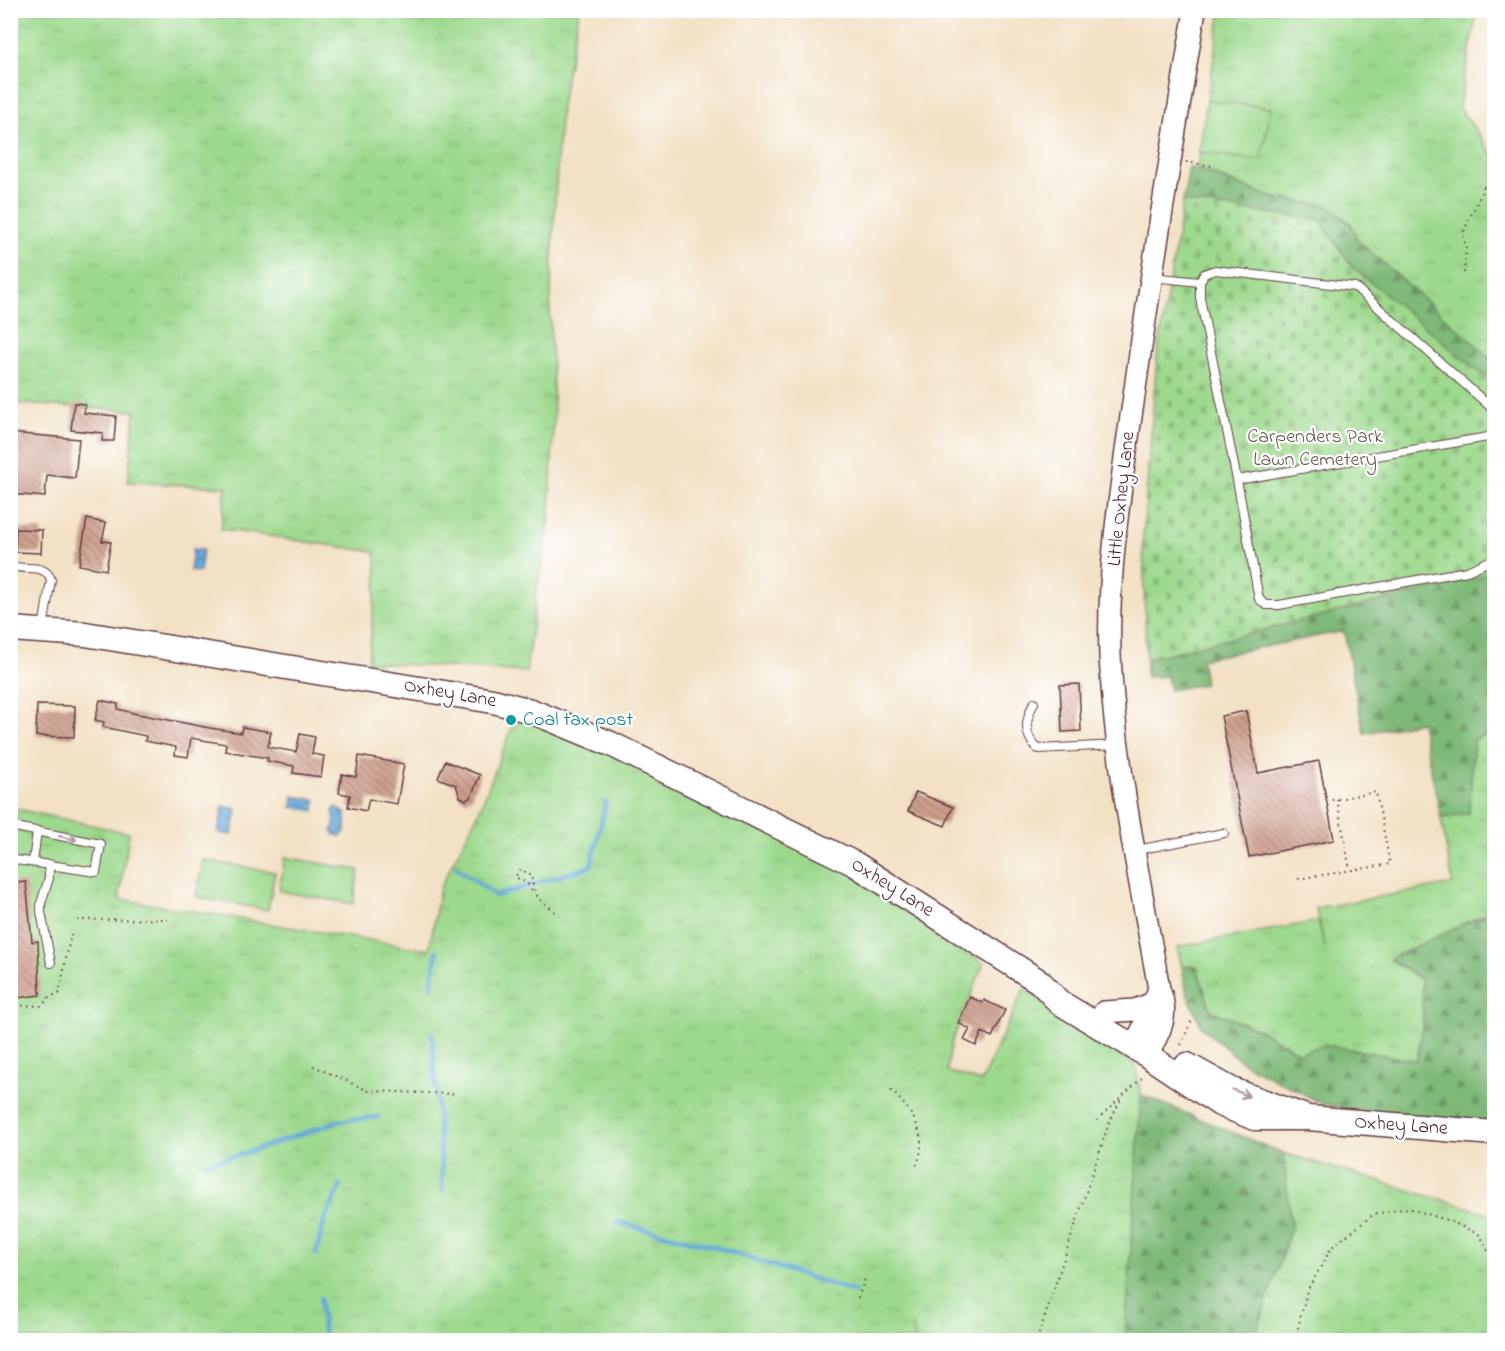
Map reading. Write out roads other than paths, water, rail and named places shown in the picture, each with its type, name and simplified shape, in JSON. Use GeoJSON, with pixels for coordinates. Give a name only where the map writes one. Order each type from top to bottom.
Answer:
{"type":"FeatureCollection","features":[{"type":"Feature","properties":{"kind":"main road","name":"Little Oxhey Lane"},"geometry":{"type":"LineString","coordinates":[[1156,996],[1119,745],[1110,655],[1114,562],[1128,439],[1150,277],[1194,10]]}},
{"type":"Feature","properties":{"kind":"main road","name":"Oxhey Lane"},"geometry":{"type":"LineString","coordinates":[[10,629],[43,629],[156,644],[493,700],[531,711],[703,788],[855,864],[1040,982],[1059,1002],[1144,1052],[1232,1090],[1308,1118],[1494,1133]]}},
{"type":"Feature","properties":{"kind":"main road","name":"Oxhey Lane"},"geometry":{"type":"LineString","coordinates":[[1040,982],[1068,988],[1104,1012],[1144,1052]]}},
{"type":"Feature","properties":{"kind":"main road"},"geometry":{"type":"LineString","coordinates":[[1104,1012],[1136,1010],[1156,996]]}},
{"type":"Feature","properties":{"kind":"main road"},"geometry":{"type":"LineString","coordinates":[[1144,1052],[1156,996]]}},
{"type":"Feature","properties":{"kind":"lane"},"geometry":{"type":"LineString","coordinates":[[1494,410],[1355,287],[1215,270],[1204,274],[1200,282],[1200,298],[1259,599],[1266,605],[1279,605],[1467,571],[1494,559]]}},
{"type":"Feature","properties":{"kind":"lane"},"geometry":{"type":"LineString","coordinates":[[1150,277],[1200,282]]}},
{"type":"Feature","properties":{"kind":"lane"},"geometry":{"type":"LineString","coordinates":[[1236,480],[1494,436]]}},
{"type":"Feature","properties":{"kind":"lane"},"geometry":{"type":"LineString","coordinates":[[10,565],[43,569],[49,574],[51,580],[43,629]]}},
{"type":"Feature","properties":{"kind":"lane"},"geometry":{"type":"LineString","coordinates":[[1034,703],[1026,725],[1028,737],[1038,749],[1119,745]]}},
{"type":"Feature","properties":{"kind":"lane"},"geometry":{"type":"LineString","coordinates":[[10,826],[101,844],[96,872],[10,859]]}},
{"type":"Feature","properties":{"kind":"lane"},"geometry":{"type":"LineString","coordinates":[[33,862],[37,831]]}},
{"type":"Feature","properties":{"kind":"lane"},"geometry":{"type":"LineString","coordinates":[[1135,850],[1224,833]]}},
{"type":"Feature","properties":{"kind":"lane"},"geometry":{"type":"LineString","coordinates":[[49,864],[49,878],[41,903],[41,912],[51,963]]}},
{"type":"Feature","properties":{"kind":"water"},"geometry":{"type":"Polygon","coordinates":[[[193,549],[203,550],[200,572],[190,571],[193,549]]]}},
{"type":"Feature","properties":{"kind":"water"},"geometry":{"type":"Polygon","coordinates":[[[294,796],[316,800],[314,811],[292,807],[294,796]]]}},
{"type":"Feature","properties":{"kind":"water"},"geometry":{"type":"Polygon","coordinates":[[[223,806],[237,809],[232,835],[218,833],[223,806]]]}},
{"type":"Feature","properties":{"kind":"water"},"geometry":{"type":"Polygon","coordinates":[[[336,807],[346,814],[346,831],[341,836],[335,835],[332,831],[335,821],[333,811],[336,807]]]}},
{"type":"Feature","properties":{"kind":"waterway"},"geometry":{"type":"LineString","coordinates":[[456,867],[496,896],[591,866],[606,802]]}},
{"type":"Feature","properties":{"kind":"waterway"},"geometry":{"type":"LineString","coordinates":[[431,987],[437,951]]}},
{"type":"Feature","properties":{"kind":"waterway"},"geometry":{"type":"LineString","coordinates":[[432,1033],[443,1190]]}},
{"type":"Feature","properties":{"kind":"waterway"},"geometry":{"type":"LineString","coordinates":[[208,1162],[240,1155],[339,1121],[378,1117]]}},
{"type":"Feature","properties":{"kind":"waterway"},"geometry":{"type":"LineString","coordinates":[[316,1254],[324,1222],[341,1185]]}},
{"type":"Feature","properties":{"kind":"waterway"},"geometry":{"type":"LineString","coordinates":[[617,1222],[712,1246],[855,1292]]}},
{"type":"Feature","properties":{"kind":"waterway"},"geometry":{"type":"LineString","coordinates":[[320,1298],[324,1340]]}},
{"type":"Feature","properties":{"kind":"place","name":"Coal tax post"},"geometry":{"type":"Point","coordinates":[511,720]}},
{"type":"Feature","properties":{"kind":"park label","name":"Carpenders Park Lawn Cemetery"},"geometry":{"type":"Point","coordinates":[1315,448]}}]}
